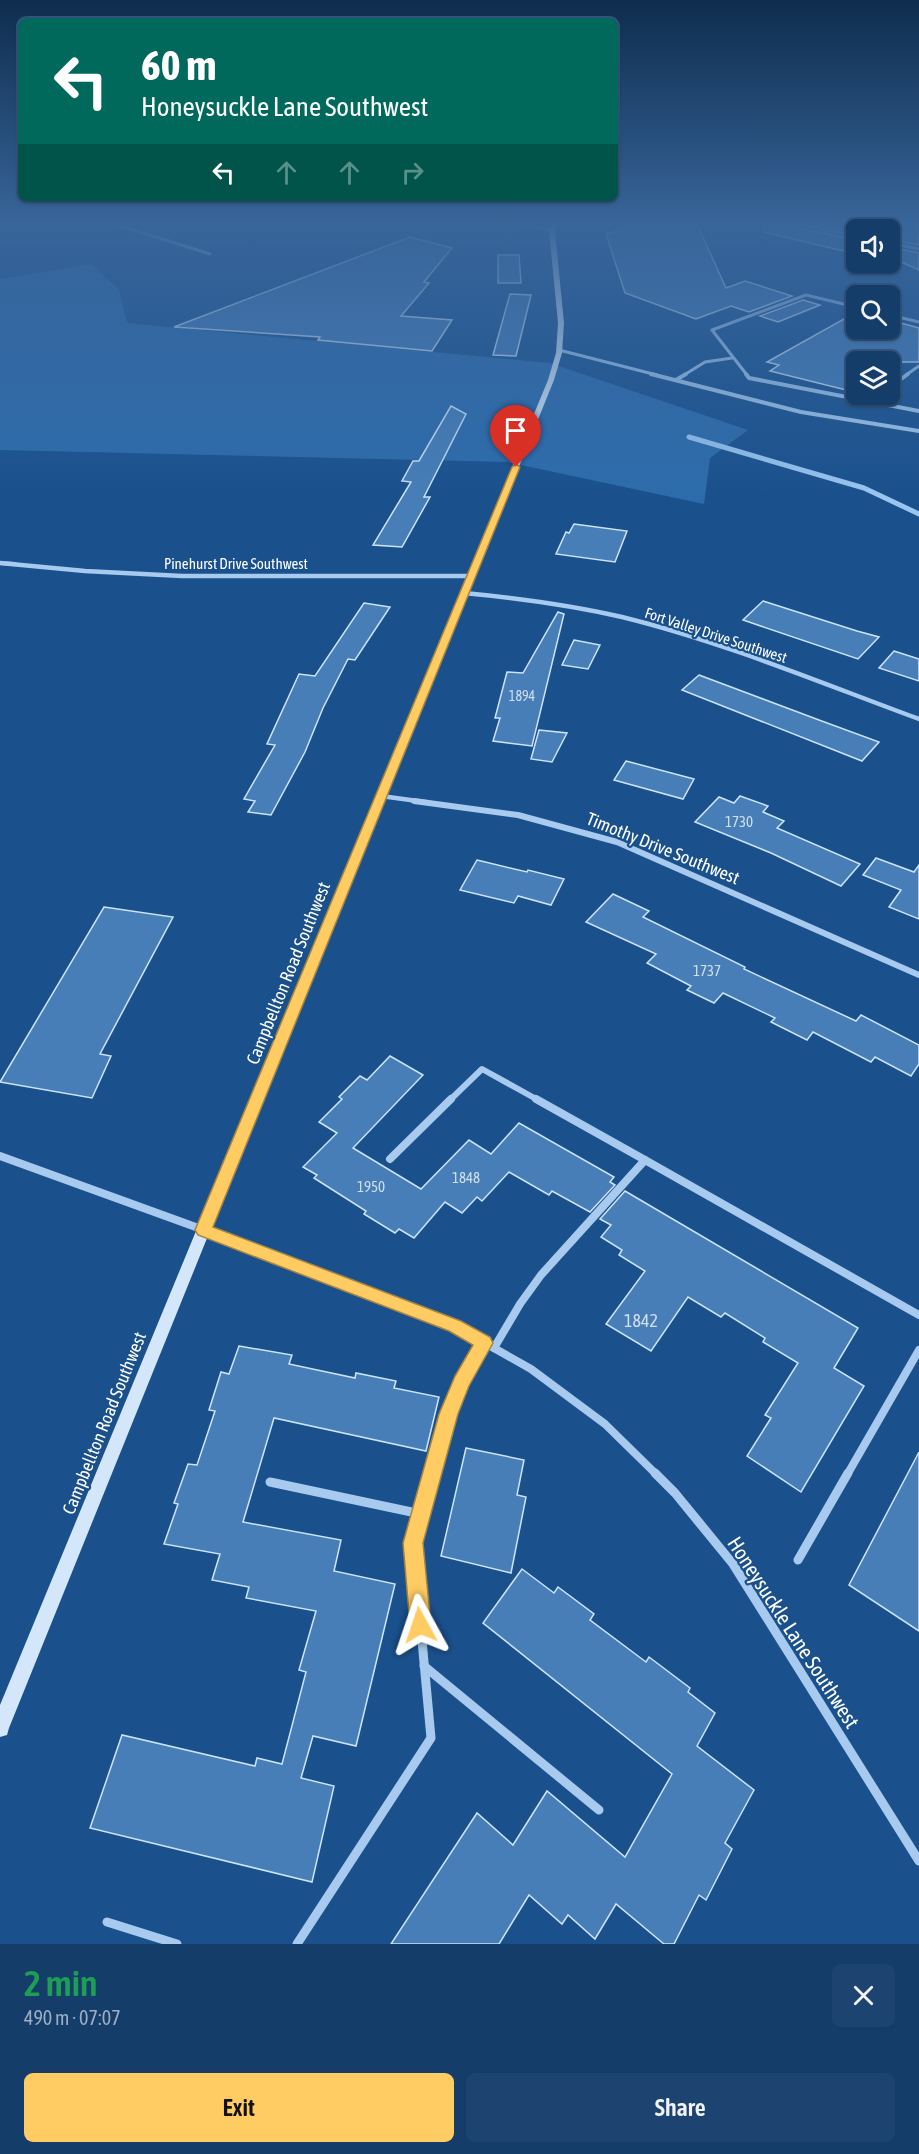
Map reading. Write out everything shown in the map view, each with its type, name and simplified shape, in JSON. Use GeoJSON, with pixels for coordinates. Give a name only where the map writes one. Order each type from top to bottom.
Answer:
{"type":"FeatureCollection","features":[{"type":"Feature","properties":{"kind":"main road","name":"Campbellton Road Southwest"},"geometry":{"type":"LineString","coordinates":[[0,1728],[552,380],[559,350],[560,315]]}},
{"type":"Feature","properties":{"kind":"street"},"geometry":{"type":"LineString","coordinates":[[753,315],[712,330],[749,378],[846,398]]}},
{"type":"Feature","properties":{"kind":"street"},"geometry":{"type":"LineString","coordinates":[[900,317],[919,322]]}},
{"type":"Feature","properties":{"kind":"street"},"geometry":{"type":"LineString","coordinates":[[559,350],[801,412],[919,431]]}},
{"type":"Feature","properties":{"kind":"street"},"geometry":{"type":"LineString","coordinates":[[676,380],[705,362],[732,358]]}},
{"type":"Feature","properties":{"kind":"street"},"geometry":{"type":"LineString","coordinates":[[900,380],[919,366]]}},
{"type":"Feature","properties":{"kind":"street"},"geometry":{"type":"LineString","coordinates":[[881,405],[919,411]]}},
{"type":"Feature","properties":{"kind":"street","name":"Pinehurst Drive Southwest"},"geometry":{"type":"LineString","coordinates":[[0,563],[85,571],[183,576],[471,576]]}},
{"type":"Feature","properties":{"kind":"street","name":"Fort Valley Drive Southwest"},"geometry":{"type":"LineString","coordinates":[[464,593],[559,605],[642,622],[698,638],[919,719]]}},
{"type":"Feature","properties":{"kind":"street","name":"Timothy Drive Southwest"},"geometry":{"type":"LineString","coordinates":[[381,796],[518,815],[569,827],[617,842],[666,861],[919,975]]}},
{"type":"Feature","properties":{"kind":"street"},"geometry":{"type":"LineString","coordinates":[[390,1159],[482,1069],[919,1315]]}},
{"type":"Feature","properties":{"kind":"street","name":"Honeysuckle Lane Southwest"},"geometry":{"type":"LineString","coordinates":[[0,1156],[204,1230],[455,1326],[531,1369],[605,1424],[675,1493],[733,1564],[919,1861]]}},
{"type":"Feature","properties":{"kind":"street"},"geometry":{"type":"LineString","coordinates":[[494,1348],[520,1304],[541,1275],[645,1160]]}},
{"type":"Feature","properties":{"kind":"street"},"geometry":{"type":"LineString","coordinates":[[297,1944],[431,1738],[413,1543],[448,1414],[462,1382],[484,1343]]}},
{"type":"Feature","properties":{"kind":"street"},"geometry":{"type":"LineString","coordinates":[[798,1560],[919,1350]]}},
{"type":"Feature","properties":{"kind":"street"},"geometry":{"type":"LineString","coordinates":[[270,1482],[421,1514]]}},
{"type":"Feature","properties":{"kind":"street"},"geometry":{"type":"LineString","coordinates":[[424,1666],[599,1810]]}},
{"type":"Feature","properties":{"kind":"street"},"geometry":{"type":"LineString","coordinates":[[107,1922],[177,1944]]}},
{"type":"Feature","properties":{"kind":"shaded area"},"geometry":{"type":"Polygon","coordinates":[[[0,315],[125,315],[127,323],[550,363],[748,430],[710,458],[704,504],[507,462],[0,450],[0,315]]]}},
{"type":"Feature","properties":{"kind":"building"},"geometry":{"type":"Polygon","coordinates":[[[206,315],[402,315],[452,320],[432,351],[318,340],[320,337],[174,327],[206,315]]]}},
{"type":"Feature","properties":{"kind":"building"},"geometry":{"type":"Polygon","coordinates":[[[504,315],[526,315],[516,356],[493,355],[504,315]]]}},
{"type":"Feature","properties":{"kind":"building"},"geometry":{"type":"Polygon","coordinates":[[[684,315],[708,315],[696,319],[684,315]]]}},
{"type":"Feature","properties":{"kind":"building"},"geometry":{"type":"Polygon","coordinates":[[[763,315],[796,315],[778,322],[760,316],[763,315]]]}},
{"type":"Feature","properties":{"kind":"building"},"geometry":{"type":"Polygon","coordinates":[[[846,318],[846,339],[900,339],[900,323],[919,328],[919,362],[900,362],[900,351],[846,351],[846,390],[770,371],[779,365],[767,362],[846,318]]]}},
{"type":"Feature","properties":{"kind":"building"},"geometry":{"type":"Polygon","coordinates":[[[451,406],[466,414],[424,497],[430,497],[402,547],[373,545],[411,482],[402,481],[413,461],[419,461],[451,406]]]}},
{"type":"Feature","properties":{"kind":"building"},"geometry":{"type":"Polygon","coordinates":[[[574,524],[627,531],[615,562],[556,554],[566,532],[569,533],[574,524]]]}},
{"type":"Feature","properties":{"kind":"building"},"geometry":{"type":"Polygon","coordinates":[[[763,601],[879,637],[858,659],[743,620],[763,601]]]}},
{"type":"Feature","properties":{"kind":"building"},"geometry":{"type":"Polygon","coordinates":[[[364,603],[390,607],[355,660],[348,659],[323,708],[305,752],[271,815],[248,812],[255,801],[244,799],[275,745],[267,744],[299,674],[315,676],[364,603]]]}},
{"type":"Feature","properties":{"kind":"building"},"geometry":{"type":"Polygon","coordinates":[[[558,612],[564,614],[532,746],[493,741],[500,718],[495,718],[507,672],[523,673],[558,612]]]}},
{"type":"Feature","properties":{"kind":"building"},"geometry":{"type":"Polygon","coordinates":[[[574,640],[600,645],[588,669],[562,665],[574,640]]]}},
{"type":"Feature","properties":{"kind":"building"},"geometry":{"type":"Polygon","coordinates":[[[894,651],[919,659],[919,681],[879,668],[894,651]]]}},
{"type":"Feature","properties":{"kind":"building"},"geometry":{"type":"Polygon","coordinates":[[[699,675],[879,742],[862,761],[682,690],[699,675]]]}},
{"type":"Feature","properties":{"kind":"building"},"geometry":{"type":"Polygon","coordinates":[[[539,730],[567,733],[552,762],[531,759],[539,730]]]}},
{"type":"Feature","properties":{"kind":"building"},"geometry":{"type":"Polygon","coordinates":[[[626,761],[694,779],[683,799],[614,780],[626,761]]]}},
{"type":"Feature","properties":{"kind":"building"},"geometry":{"type":"Polygon","coordinates":[[[740,796],[768,806],[763,812],[784,821],[777,828],[860,864],[841,886],[771,853],[695,822],[719,797],[734,803],[740,796]]]}},
{"type":"Feature","properties":{"kind":"building"},"geometry":{"type":"Polygon","coordinates":[[[876,858],[914,872],[919,865],[919,919],[889,907],[901,890],[863,875],[876,858]]]}},
{"type":"Feature","properties":{"kind":"building"},"geometry":{"type":"Polygon","coordinates":[[[477,860],[564,879],[551,905],[518,896],[514,903],[460,890],[477,860]]]}},
{"type":"Feature","properties":{"kind":"building"},"geometry":{"type":"Polygon","coordinates":[[[613,894],[649,911],[643,917],[745,967],[744,969],[856,1021],[861,1015],[919,1045],[919,1064],[911,1076],[875,1057],[871,1062],[813,1032],[807,1040],[771,1022],[775,1018],[723,993],[714,1003],[687,990],[691,986],[647,963],[656,954],[586,922],[613,894]]]}},
{"type":"Feature","properties":{"kind":"building"},"geometry":{"type":"Polygon","coordinates":[[[104,907],[173,917],[100,1054],[111,1056],[92,1098],[0,1082],[104,907]]]}},
{"type":"Feature","properties":{"kind":"building"},"geometry":{"type":"Polygon","coordinates":[[[390,1056],[423,1075],[353,1148],[421,1189],[469,1140],[491,1154],[519,1123],[614,1177],[610,1182],[615,1185],[590,1212],[552,1191],[549,1195],[509,1172],[482,1201],[477,1197],[462,1213],[445,1202],[414,1238],[399,1229],[395,1233],[364,1214],[366,1211],[314,1178],[317,1175],[303,1167],[337,1133],[319,1122],[342,1099],[339,1097],[360,1076],[367,1080],[390,1056]]]}},
{"type":"Feature","properties":{"kind":"building"},"geometry":{"type":"Polygon","coordinates":[[[625,1191],[858,1328],[834,1368],[864,1386],[801,1492],[747,1456],[771,1418],[765,1415],[798,1363],[763,1342],[765,1338],[725,1313],[721,1317],[688,1297],[651,1351],[606,1324],[645,1271],[619,1255],[622,1250],[601,1237],[611,1225],[600,1219],[625,1191]]]}},
{"type":"Feature","properties":{"kind":"building"},"geometry":{"type":"Polygon","coordinates":[[[239,1346],[292,1355],[289,1364],[355,1378],[356,1373],[396,1381],[394,1388],[439,1397],[426,1451],[274,1418],[243,1522],[341,1540],[334,1571],[395,1584],[356,1746],[313,1736],[301,1778],[334,1786],[312,1882],[90,1828],[122,1735],[255,1766],[257,1758],[282,1764],[306,1672],[299,1670],[316,1611],[246,1598],[249,1587],[212,1580],[220,1554],[164,1544],[178,1504],[174,1503],[188,1464],[197,1465],[215,1411],[209,1410],[221,1372],[229,1374],[239,1346]]]}},
{"type":"Feature","properties":{"kind":"building"},"geometry":{"type":"Polygon","coordinates":[[[466,1448],[524,1460],[517,1495],[526,1497],[511,1573],[441,1556],[466,1448]]]}},
{"type":"Feature","properties":{"kind":"building"},"geometry":{"type":"Polygon","coordinates":[[[919,1452],[919,1631],[849,1585],[919,1452]]]}},
{"type":"Feature","properties":{"kind":"building"},"geometry":{"type":"Polygon","coordinates":[[[522,1569],[554,1593],[558,1587],[594,1614],[590,1620],[646,1662],[649,1657],[690,1688],[688,1692],[715,1713],[697,1746],[754,1790],[725,1843],[732,1849],[706,1900],[699,1895],[674,1944],[664,1944],[616,1904],[595,1939],[568,1915],[562,1924],[529,1895],[499,1944],[391,1944],[477,1813],[513,1845],[547,1791],[625,1857],[672,1774],[483,1623],[522,1569]]]}},
{"type":"Feature","properties":{"kind":"waterway"},"geometry":{"type":"LineString","coordinates":[[689,437],[864,488],[919,514]]}},
{"type":"Feature","properties":{"kind":"route"},"geometry":{"type":"LineString","coordinates":[[420,1625],[413,1543],[448,1414],[462,1382],[484,1343],[455,1326],[204,1230],[516,467]]}}]}
